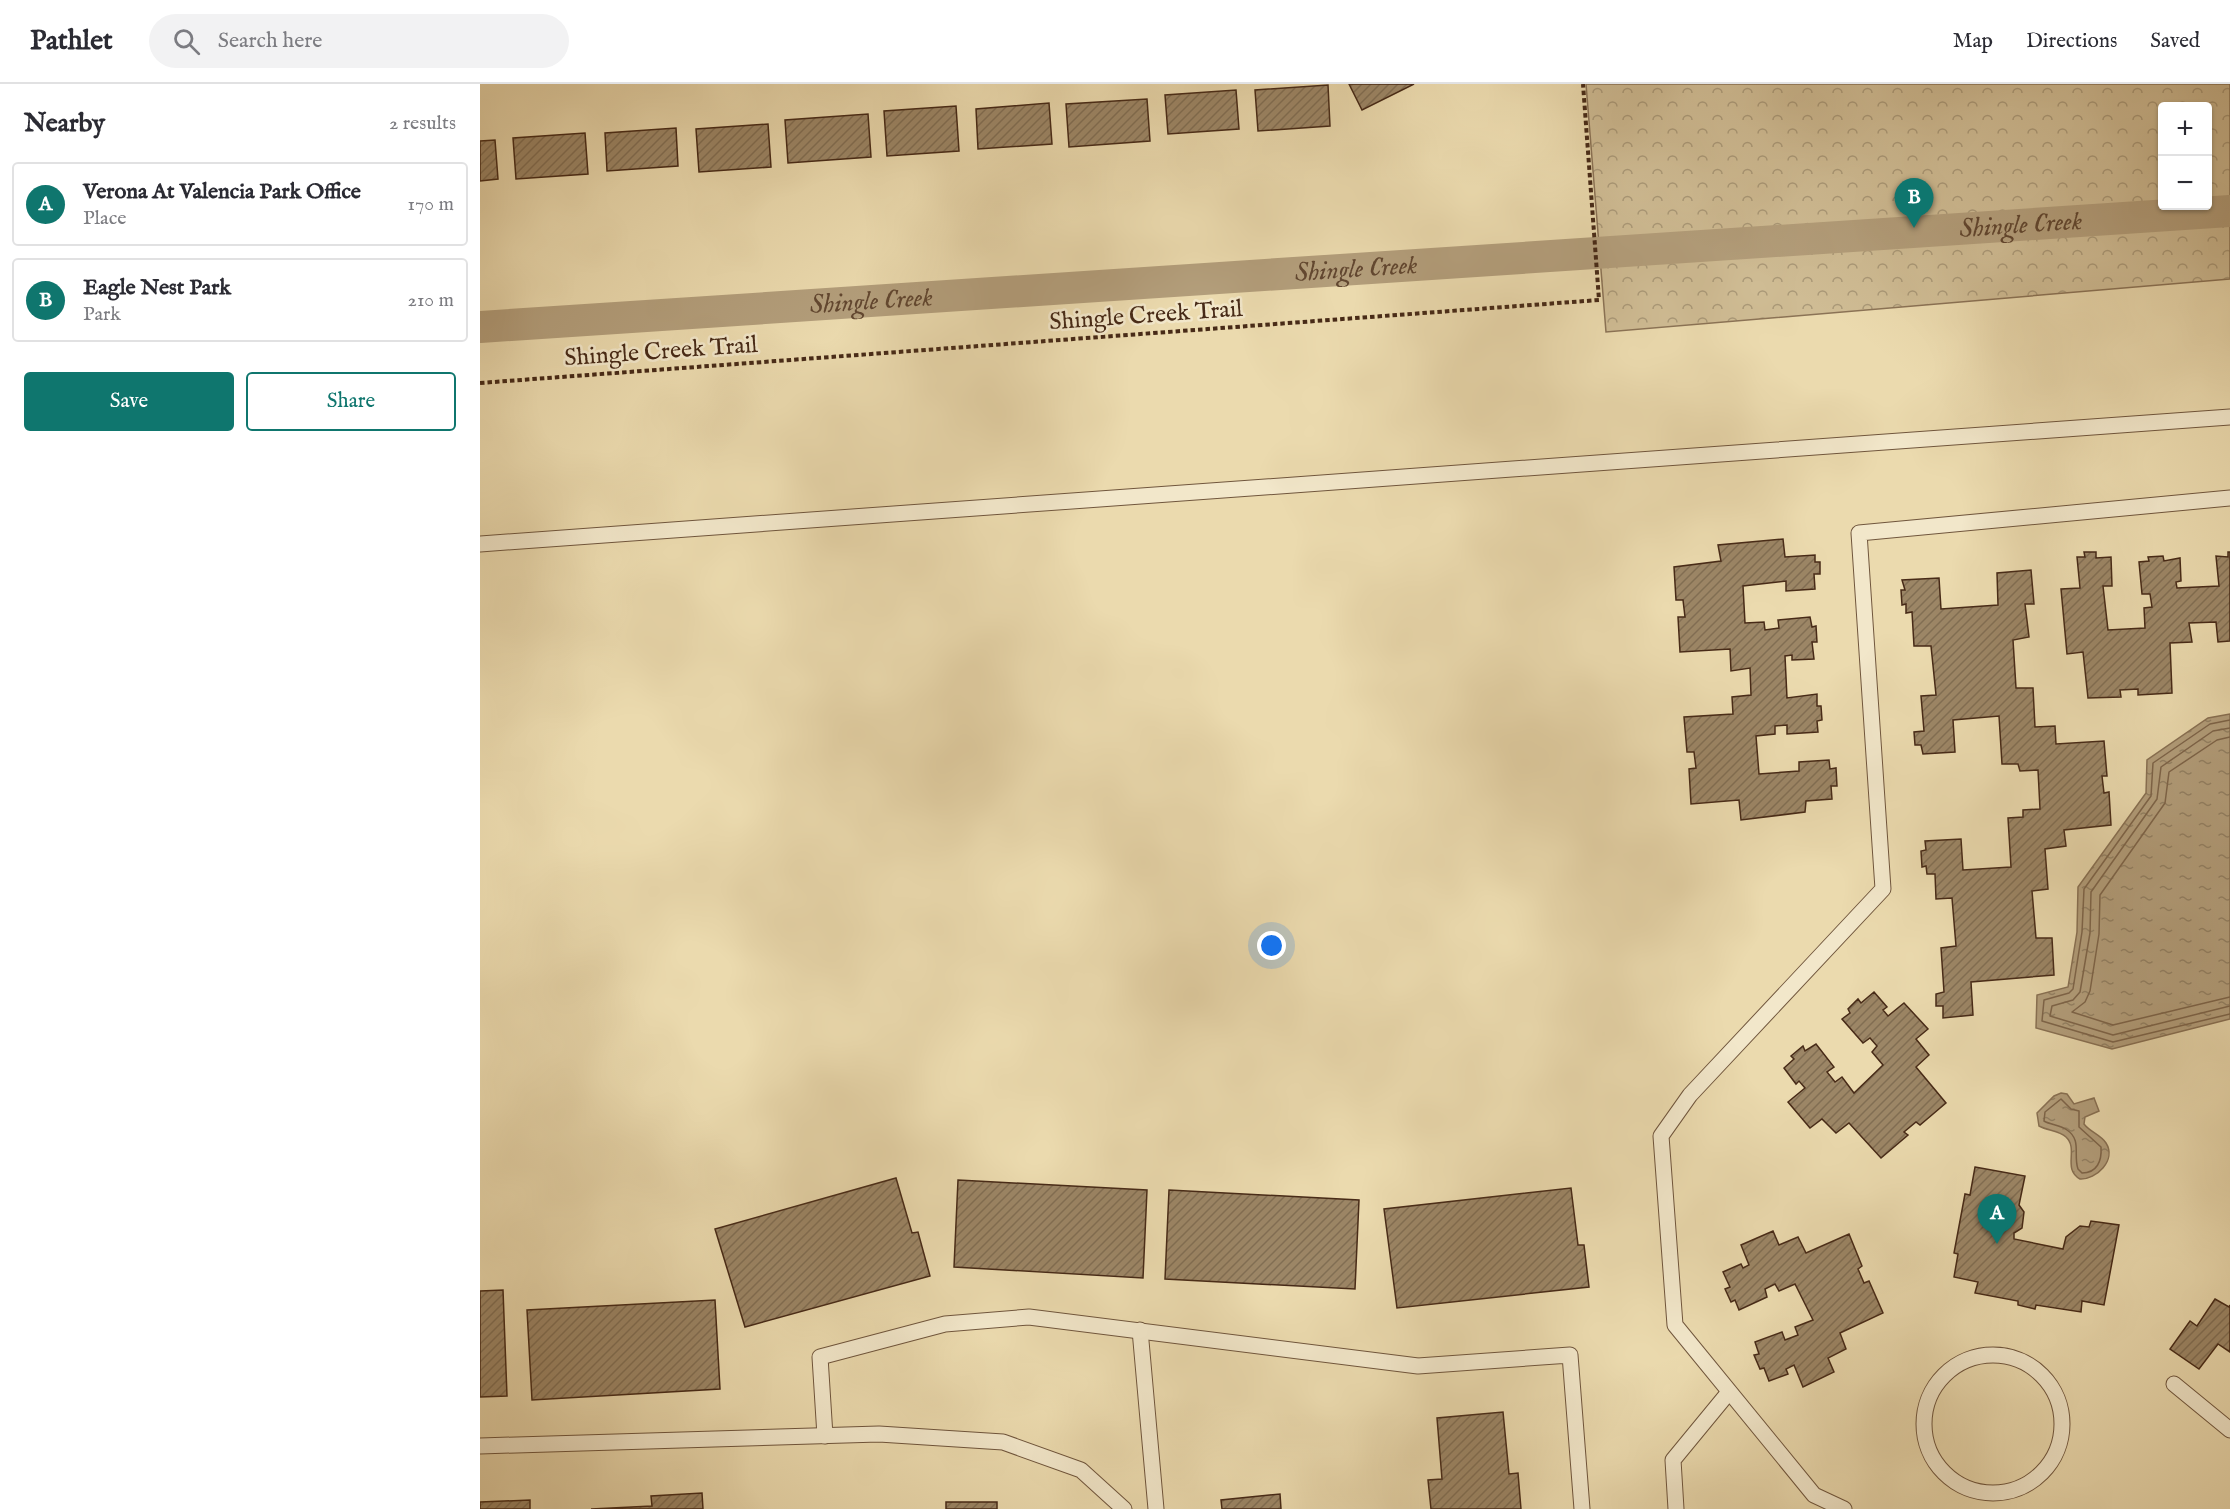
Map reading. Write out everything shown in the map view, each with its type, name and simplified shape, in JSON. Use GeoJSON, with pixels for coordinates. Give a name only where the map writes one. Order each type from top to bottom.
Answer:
{"type":"FeatureCollection","features":[{"type":"Feature","properties":{"kind":"lane"},"geometry":{"type":"LineString","coordinates":[[480,544],[2230,417]]}},
{"type":"Feature","properties":{"kind":"lane"},"geometry":{"type":"LineString","coordinates":[[1844,1509],[1814,1495],[1675,1325],[1661,1136],[1690,1095],[1883,889],[1859,533],[2230,498]]}},
{"type":"Feature","properties":{"kind":"lane"},"geometry":{"type":"LineString","coordinates":[[825,1436],[820,1357],[945,1324],[1029,1317],[1418,1366],[1570,1355],[1582,1509]]}},
{"type":"Feature","properties":{"kind":"lane"},"geometry":{"type":"LineString","coordinates":[[1140,1330],[1156,1509]]}},
{"type":"Feature","properties":{"kind":"lane"},"geometry":{"type":"LineString","coordinates":[[1999,1354],[2020,1360],[2040,1373],[2054,1392],[2062,1414],[2061,1438],[2052,1461],[2036,1479],[1990,1502],[1950,1479],[1935,1463],[1925,1443],[1923,1420],[1928,1398],[1940,1379],[1956,1364],[1977,1356],[1999,1354]]}},
{"type":"Feature","properties":{"kind":"lane"},"geometry":{"type":"LineString","coordinates":[[2174,1384],[2230,1430]]}},
{"type":"Feature","properties":{"kind":"lane"},"geometry":{"type":"LineString","coordinates":[[1676,1509],[1673,1460],[1729,1392]]}},
{"type":"Feature","properties":{"kind":"lane"},"geometry":{"type":"LineString","coordinates":[[480,1446],[879,1434],[1003,1443],[1080,1470],[1124,1509]]}},
{"type":"Feature","properties":{"kind":"path","name":"Shingle Creek Trail"},"geometry":{"type":"LineString","coordinates":[[480,383],[1599,300],[1582,84]]}},
{"type":"Feature","properties":{"kind":"green space"},"geometry":{"type":"Polygon","coordinates":[[[1586,84],[2230,84],[2230,279],[1606,332],[1586,84]]]}},
{"type":"Feature","properties":{"kind":"water"},"geometry":{"type":"Polygon","coordinates":[[[2230,714],[2230,1019],[2112,1049],[2036,1028],[2037,995],[2068,987],[2077,932],[2078,887],[2146,793],[2147,760],[2208,718],[2230,714]]]}},
{"type":"Feature","properties":{"kind":"water"},"geometry":{"type":"Polygon","coordinates":[[[2061,1093],[2067,1094],[2074,1104],[2094,1098],[2099,1111],[2085,1117],[2084,1124],[2104,1140],[2109,1149],[2109,1156],[2098,1173],[2086,1178],[2080,1179],[2072,1170],[2071,1147],[2066,1137],[2039,1126],[2037,1113],[2054,1096],[2061,1093]]]}},
{"type":"Feature","properties":{"kind":"building"},"geometry":{"type":"Polygon","coordinates":[[[1349,84],[1414,84],[1362,110],[1349,84]]]}},
{"type":"Feature","properties":{"kind":"building"},"geometry":{"type":"Polygon","coordinates":[[[1328,85],[1330,126],[1258,131],[1255,90],[1328,85]]]}},
{"type":"Feature","properties":{"kind":"building"},"geometry":{"type":"Polygon","coordinates":[[[1236,90],[1239,129],[1168,134],[1165,95],[1236,90]]]}},
{"type":"Feature","properties":{"kind":"building"},"geometry":{"type":"Polygon","coordinates":[[[1147,99],[1150,141],[1069,147],[1066,104],[1147,99]]]}},
{"type":"Feature","properties":{"kind":"building"},"geometry":{"type":"Polygon","coordinates":[[[1049,103],[1052,144],[978,149],[976,109],[1049,103]]]}},
{"type":"Feature","properties":{"kind":"building"},"geometry":{"type":"Polygon","coordinates":[[[956,106],[959,151],[887,156],[884,111],[956,106]]]}},
{"type":"Feature","properties":{"kind":"building"},"geometry":{"type":"Polygon","coordinates":[[[868,114],[871,157],[788,163],[785,120],[868,114]]]}},
{"type":"Feature","properties":{"kind":"building"},"geometry":{"type":"Polygon","coordinates":[[[768,124],[771,167],[699,172],[696,129],[768,124]]]}},
{"type":"Feature","properties":{"kind":"building"},"geometry":{"type":"Polygon","coordinates":[[[676,128],[678,166],[607,171],[605,133],[676,128]]]}},
{"type":"Feature","properties":{"kind":"building"},"geometry":{"type":"Polygon","coordinates":[[[585,133],[588,174],[516,179],[513,138],[585,133]]]}},
{"type":"Feature","properties":{"kind":"building"},"geometry":{"type":"Polygon","coordinates":[[[495,140],[498,179],[480,181],[480,141],[495,140]]]}},
{"type":"Feature","properties":{"kind":"building"},"geometry":{"type":"Polygon","coordinates":[[[1783,539],[1785,557],[1815,555],[1815,562],[1820,562],[1820,574],[1814,574],[1815,589],[1786,591],[1786,581],[1743,586],[1745,623],[1764,622],[1765,630],[1779,628],[1778,620],[1810,617],[1812,627],[1816,626],[1817,642],[1812,642],[1814,659],[1792,660],[1792,655],[1785,656],[1787,698],[1817,694],[1817,706],[1821,706],[1822,720],[1817,721],[1818,732],[1787,734],[1787,725],[1775,726],[1775,734],[1756,736],[1759,774],[1799,771],[1799,762],[1829,760],[1830,769],[1836,768],[1837,786],[1831,786],[1832,799],[1806,801],[1805,812],[1741,820],[1739,800],[1691,804],[1689,769],[1696,768],[1694,752],[1687,752],[1684,717],[1733,714],[1732,697],[1751,695],[1750,668],[1731,671],[1730,649],[1680,652],[1678,617],[1685,617],[1683,600],[1676,600],[1674,567],[1721,561],[1718,545],[1783,539]]]}},
{"type":"Feature","properties":{"kind":"building"},"geometry":{"type":"Polygon","coordinates":[[[2084,552],[2096,552],[2096,558],[2111,557],[2112,586],[2103,586],[2108,630],[2145,628],[2144,608],[2152,607],[2150,594],[2142,594],[2139,562],[2149,561],[2148,557],[2163,556],[2164,561],[2180,558],[2181,581],[2176,582],[2177,588],[2219,586],[2216,556],[2228,557],[2228,552],[2230,552],[2230,641],[2218,642],[2216,622],[2189,623],[2192,642],[2170,643],[2172,693],[2138,695],[2138,689],[2120,690],[2121,697],[2088,698],[2083,652],[2067,654],[2061,589],[2080,588],[2077,557],[2085,557],[2084,552]]]}},
{"type":"Feature","properties":{"kind":"building"},"geometry":{"type":"Polygon","coordinates":[[[2031,570],[2034,604],[2025,604],[2029,637],[2013,640],[2016,688],[2033,688],[2035,727],[2055,726],[2056,744],[2104,741],[2107,776],[2102,776],[2104,793],[2109,792],[2111,825],[2064,830],[2066,846],[2045,849],[2048,889],[2032,891],[2036,938],[2052,938],[2054,975],[1971,982],[1973,1015],[1943,1018],[1943,1006],[1936,1006],[1936,994],[1944,992],[1941,948],[1956,946],[1952,898],[1936,899],[1935,874],[1927,874],[1926,866],[1922,867],[1921,851],[1926,850],[1925,841],[1961,839],[1963,870],[2011,867],[2008,818],[2023,817],[2023,810],[2040,809],[2038,770],[2020,771],[2018,764],[2002,764],[1999,716],[1953,720],[1955,752],[1923,754],[1921,745],[1915,745],[1914,732],[1924,731],[1921,696],[1936,695],[1931,646],[1914,646],[1912,612],[1906,613],[1906,604],[1902,605],[1901,590],[1905,590],[1902,580],[1939,578],[1941,609],[1998,605],[1997,573],[2031,570]]]}},
{"type":"Feature","properties":{"kind":"building"},"geometry":{"type":"Polygon","coordinates":[[[1874,992],[1887,1007],[1883,1010],[1888,1016],[1904,1003],[1928,1029],[1916,1039],[1929,1055],[1916,1067],[1946,1103],[1920,1125],[1916,1122],[1904,1132],[1908,1135],[1881,1158],[1849,1123],[1836,1133],[1822,1119],[1810,1128],[1788,1102],[1805,1088],[1799,1081],[1796,1084],[1784,1068],[1794,1059],[1791,1056],[1803,1046],[1805,1051],[1816,1044],[1834,1067],[1827,1072],[1835,1082],[1842,1077],[1854,1093],[1883,1065],[1872,1052],[1877,1046],[1870,1038],[1863,1043],[1842,1019],[1850,1013],[1848,1009],[1858,999],[1861,1003],[1874,992]]]}},
{"type":"Feature","properties":{"kind":"building"},"geometry":{"type":"Polygon","coordinates":[[[1975,1167],[2025,1176],[2019,1205],[2024,1212],[2022,1228],[2014,1233],[2014,1239],[2063,1249],[2066,1237],[2080,1226],[2089,1227],[2091,1221],[2119,1225],[2104,1305],[2082,1301],[2081,1312],[2036,1305],[2035,1309],[2018,1305],[2018,1301],[1975,1293],[1978,1282],[1954,1277],[1958,1254],[1954,1253],[1965,1194],[1970,1195],[1975,1167]]]}},
{"type":"Feature","properties":{"kind":"building"},"geometry":{"type":"Polygon","coordinates":[[[896,1178],[912,1233],[918,1232],[930,1276],[745,1327],[715,1229],[896,1178]]]}},
{"type":"Feature","properties":{"kind":"building"},"geometry":{"type":"Polygon","coordinates":[[[958,1180],[1147,1190],[1143,1278],[954,1267],[958,1180]]]}},
{"type":"Feature","properties":{"kind":"building"},"geometry":{"type":"Polygon","coordinates":[[[1571,1188],[1578,1245],[1584,1245],[1589,1287],[1397,1308],[1384,1209],[1571,1188]]]}},
{"type":"Feature","properties":{"kind":"building"},"geometry":{"type":"Polygon","coordinates":[[[1169,1190],[1359,1200],[1355,1289],[1165,1279],[1169,1190]]]}},
{"type":"Feature","properties":{"kind":"building"},"geometry":{"type":"Polygon","coordinates":[[[1773,1231],[1779,1245],[1798,1237],[1806,1253],[1849,1234],[1862,1266],[1858,1269],[1864,1283],[1869,1281],[1883,1313],[1840,1333],[1846,1349],[1828,1358],[1834,1372],[1803,1387],[1794,1365],[1786,1369],[1788,1374],[1769,1381],[1764,1368],[1760,1369],[1754,1355],[1759,1354],[1755,1342],[1782,1332],[1785,1340],[1798,1335],[1795,1327],[1813,1320],[1795,1284],[1779,1291],[1775,1284],[1765,1289],[1767,1297],[1739,1310],[1735,1300],[1731,1302],[1725,1289],[1730,1287],[1723,1272],[1741,1264],[1743,1268],[1749,1265],[1741,1245],[1773,1231]]]}},
{"type":"Feature","properties":{"kind":"building"},"geometry":{"type":"Polygon","coordinates":[[[503,1290],[507,1396],[480,1397],[480,1291],[503,1290]]]}},
{"type":"Feature","properties":{"kind":"building"},"geometry":{"type":"Polygon","coordinates":[[[2215,1299],[2229,1307],[2230,1305],[2230,1352],[2218,1344],[2199,1369],[2170,1349],[2190,1321],[2197,1326],[2215,1299]]]}},
{"type":"Feature","properties":{"kind":"building"},"geometry":{"type":"Polygon","coordinates":[[[715,1300],[720,1389],[532,1400],[527,1310],[715,1300]]]}},
{"type":"Feature","properties":{"kind":"building"},"geometry":{"type":"Polygon","coordinates":[[[1503,1412],[1509,1474],[1518,1473],[1521,1509],[1431,1509],[1428,1480],[1442,1479],[1437,1418],[1503,1412]]]}},
{"type":"Feature","properties":{"kind":"building"},"geometry":{"type":"Polygon","coordinates":[[[702,1493],[703,1509],[591,1509],[652,1506],[651,1496],[702,1493]]]}},
{"type":"Feature","properties":{"kind":"building"},"geometry":{"type":"Polygon","coordinates":[[[1280,1494],[1281,1509],[1222,1509],[1221,1500],[1280,1494]]]}},
{"type":"Feature","properties":{"kind":"building"},"geometry":{"type":"Polygon","coordinates":[[[530,1500],[530,1509],[480,1509],[480,1502],[530,1500]]]}},
{"type":"Feature","properties":{"kind":"building"},"geometry":{"type":"Polygon","coordinates":[[[946,1502],[997,1502],[997,1509],[946,1509],[946,1502]]]}},
{"type":"Feature","properties":{"kind":"waterway","name":"Shingle Creek"},"geometry":{"type":"LineString","coordinates":[[480,327],[2230,211]]}},
{"type":"Feature","properties":{"kind":"place","name":"Eagle Nest Park"},"geometry":{"type":"Point","coordinates":[1914,228]}},
{"type":"Feature","properties":{"kind":"place","name":"Verona At Valencia Park Office"},"geometry":{"type":"Point","coordinates":[1997,1244]}}]}
